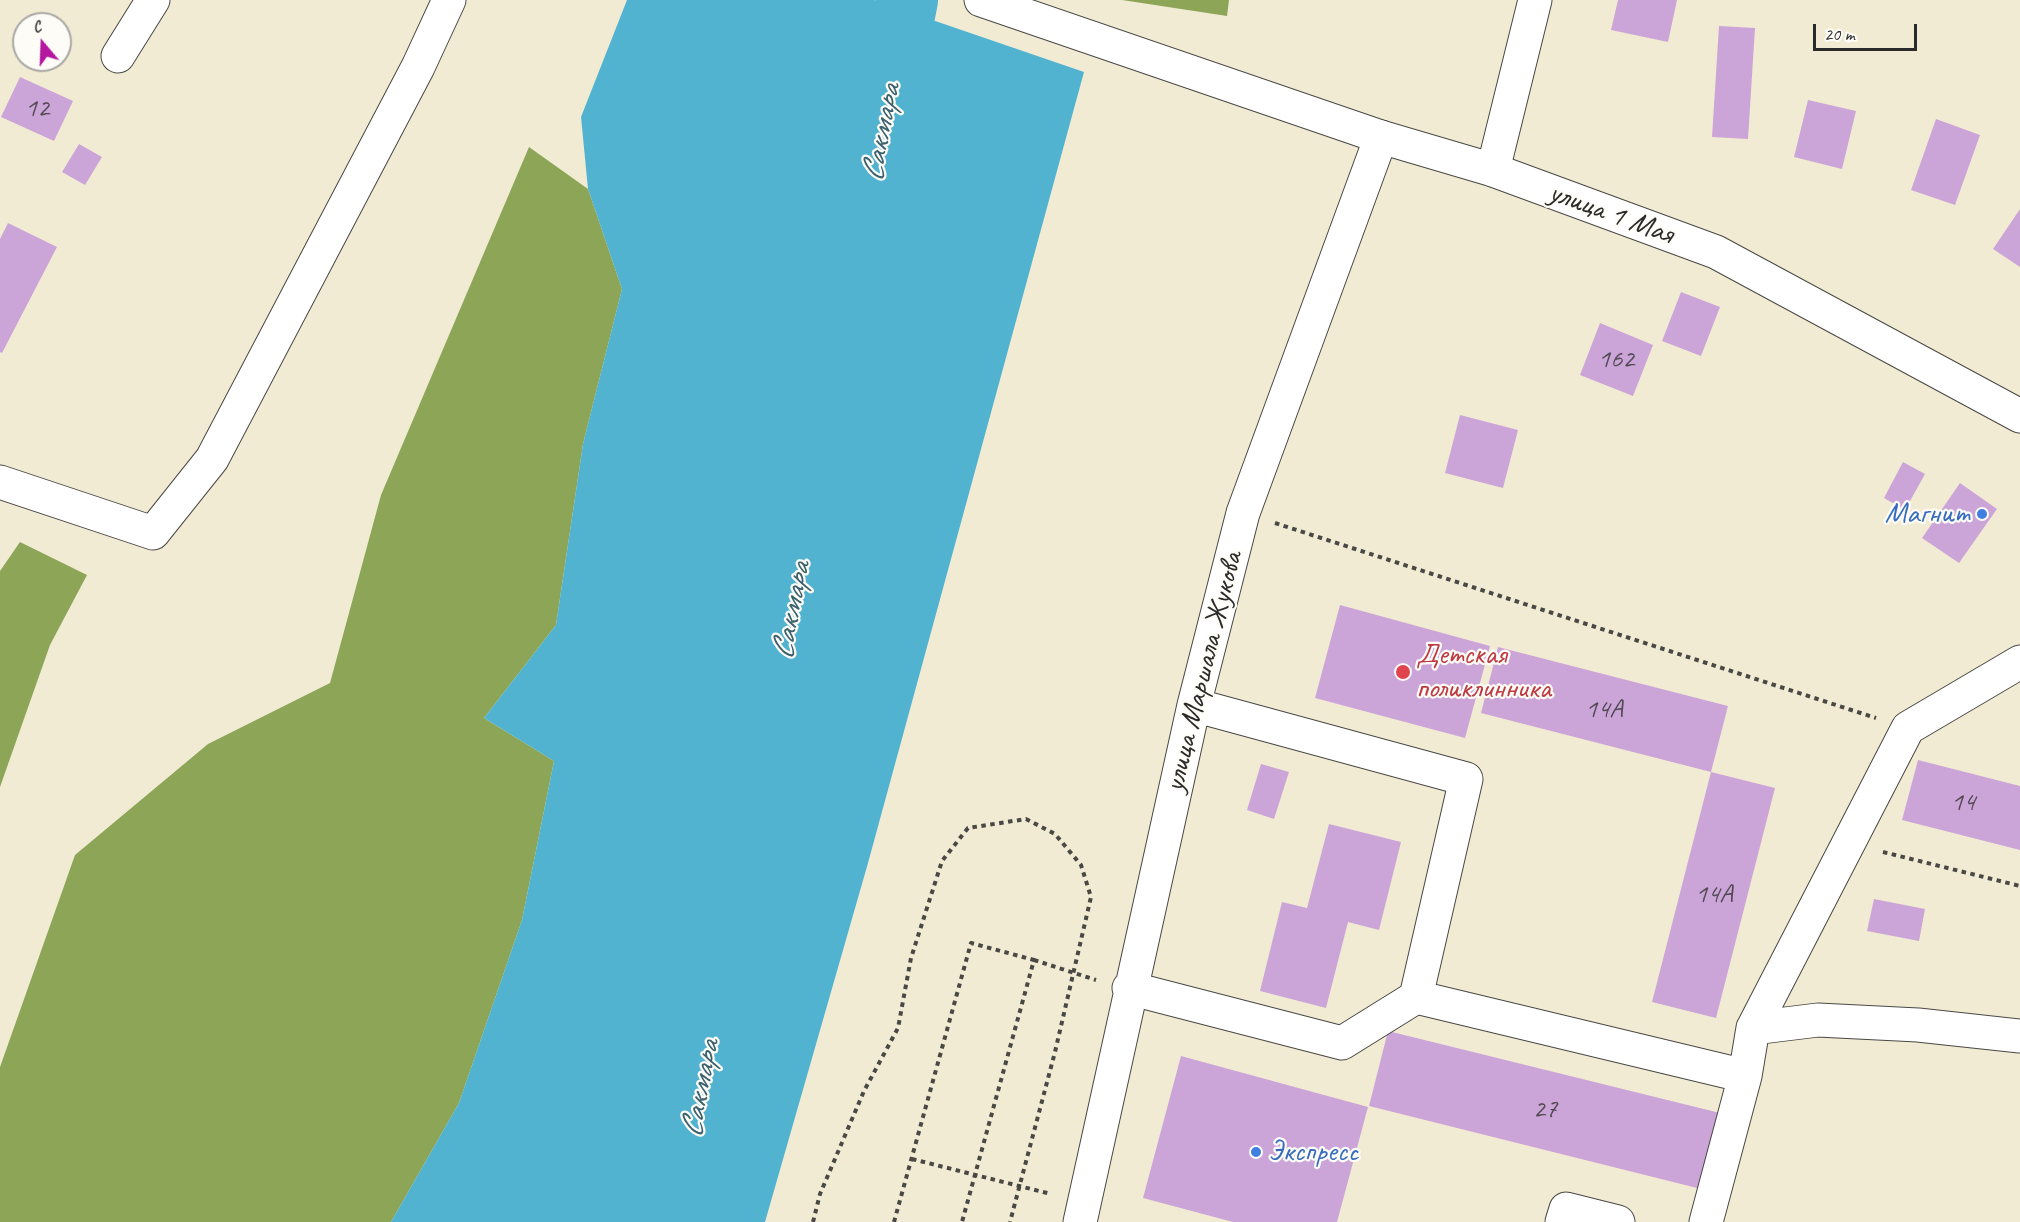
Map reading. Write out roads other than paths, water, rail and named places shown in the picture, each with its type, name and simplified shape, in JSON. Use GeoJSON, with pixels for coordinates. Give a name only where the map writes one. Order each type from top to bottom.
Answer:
{"type":"FeatureCollection","features":[{"type":"Feature","properties":{"kind":"street"},"geometry":{"type":"LineString","coordinates":[[118,56],[153,0]]}},
{"type":"Feature","properties":{"kind":"street"},"geometry":{"type":"LineString","coordinates":[[0,482],[153,533],[212,459],[418,67],[449,0]]}},
{"type":"Feature","properties":{"kind":"street","name":"улица 1 Мая"},"geometry":{"type":"LineString","coordinates":[[981,0],[1381,137],[1493,170],[1716,252],[2020,416]]}},
{"type":"Feature","properties":{"kind":"street"},"geometry":{"type":"LineString","coordinates":[[1493,170],[1535,0]]}},
{"type":"Feature","properties":{"kind":"street","name":"улица Маршала Жукова"},"geometry":{"type":"LineString","coordinates":[[1082,1217],[1130,988],[1194,705],[1243,513],[1381,137]]}},
{"type":"Feature","properties":{"kind":"street"},"geometry":{"type":"LineString","coordinates":[[1706,1222],[1744,1076],[1753,1028],[1908,728],[2020,662]]}},
{"type":"Feature","properties":{"kind":"street"},"geometry":{"type":"LineString","coordinates":[[1130,988],[1342,1043],[1416,997],[1466,779],[1194,705]]}},
{"type":"Feature","properties":{"kind":"street"},"geometry":{"type":"LineString","coordinates":[[1416,997],[1744,1076]]}},
{"type":"Feature","properties":{"kind":"street"},"geometry":{"type":"LineString","coordinates":[[1753,1028],[1818,1020],[1918,1025],[2020,1036]]}},
{"type":"Feature","properties":{"kind":"street"},"geometry":{"type":"LineString","coordinates":[[1562,1222],[1566,1209],[1618,1222]]}},
{"type":"Feature","properties":{"kind":"water"},"geometry":{"type":"Polygon","coordinates":[[[627,0],[874,0],[1084,72],[868,863],[765,1222],[391,1222],[459,1103],[522,920],[554,761],[484,718],[556,625],[583,444],[622,289],[588,189],[581,117],[627,0]]]}},
{"type":"Feature","properties":{"kind":"waterway","name":"Сакмара"},"geometry":{"type":"LineString","coordinates":[[889,93],[907,0]]}},
{"type":"Feature","properties":{"kind":"place","name":"Магнит"},"geometry":{"type":"Point","coordinates":[1982,514]}},
{"type":"Feature","properties":{"kind":"place","name":"Детская поликлинника"},"geometry":{"type":"Point","coordinates":[1403,672]}},
{"type":"Feature","properties":{"kind":"place","name":"Экспресс"},"geometry":{"type":"Point","coordinates":[1256,1152]}}]}
